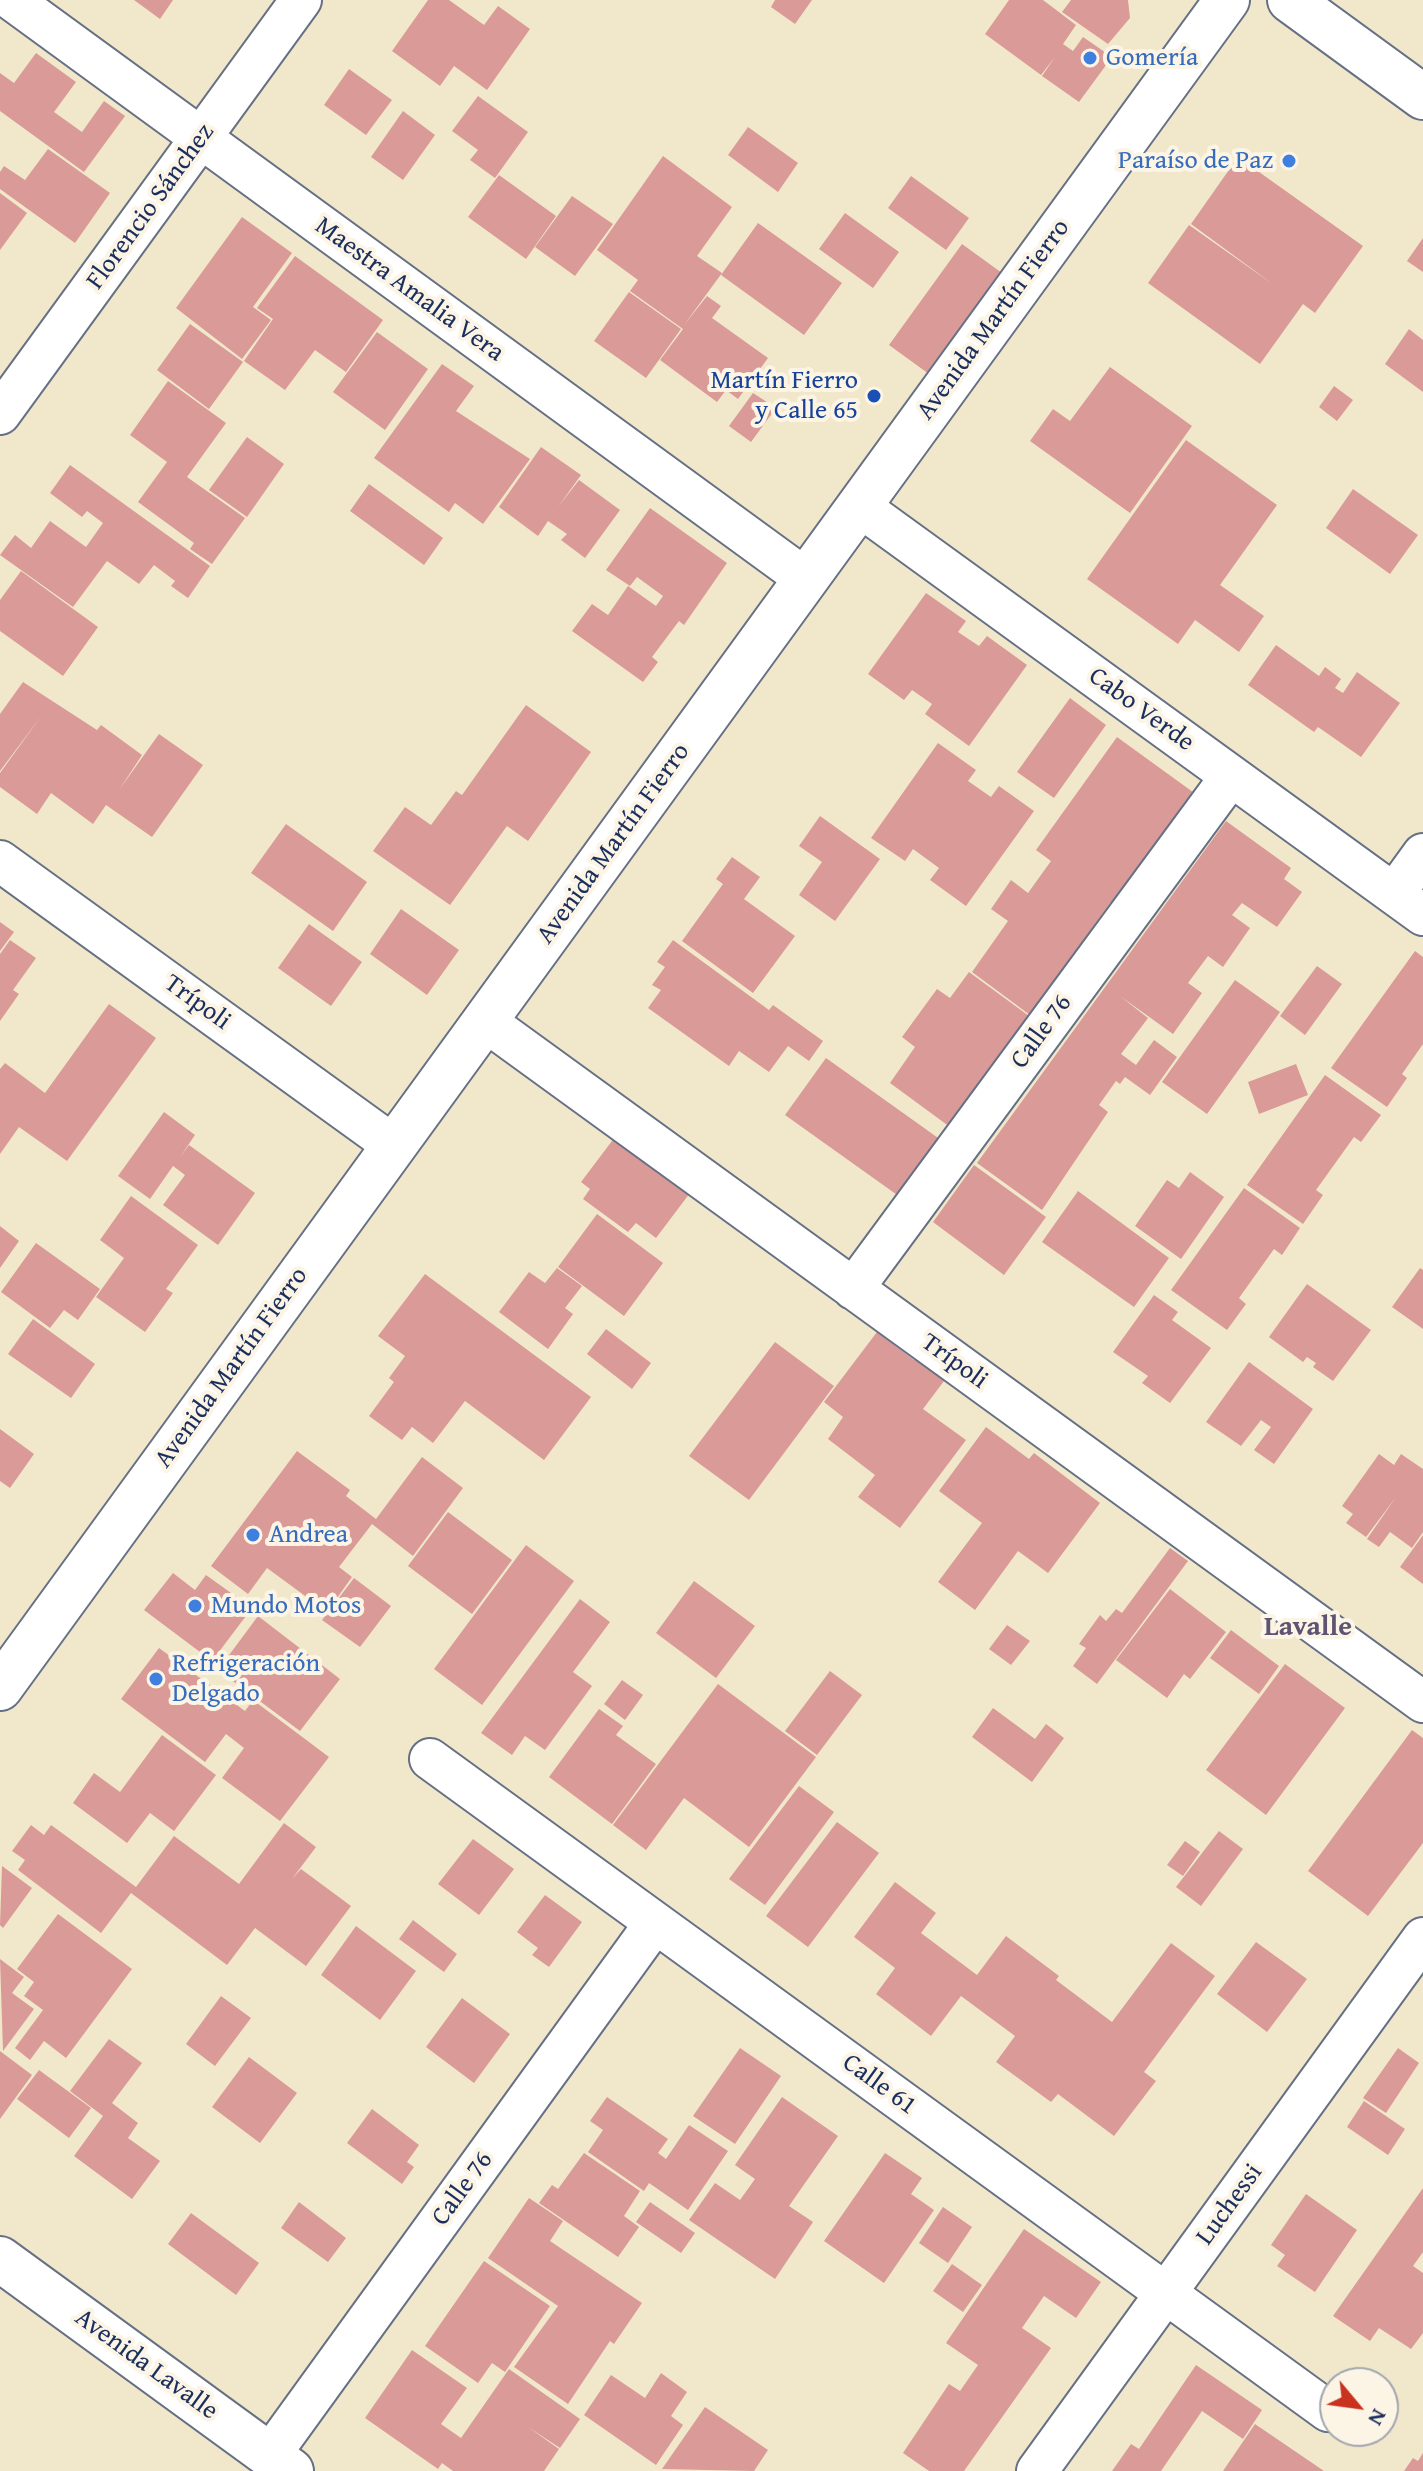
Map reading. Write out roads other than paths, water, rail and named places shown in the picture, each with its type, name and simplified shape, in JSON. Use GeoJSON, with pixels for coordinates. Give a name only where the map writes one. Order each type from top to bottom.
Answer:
{"type":"FeatureCollection","features":[{"type":"Feature","properties":{"kind":"main road","name":"Avenida Martín Fierro"},"geometry":{"type":"LineString","coordinates":[[0,1688],[1227,0]]}},
{"type":"Feature","properties":{"kind":"main road"},"geometry":{"type":"LineString","coordinates":[[1290,0],[1423,97]]}},
{"type":"Feature","properties":{"kind":"main road","name":"Avenida Lavalle"},"geometry":{"type":"LineString","coordinates":[[0,2259],[281,2463]]}},
{"type":"Feature","properties":{"kind":"street","name":"Maestra Amalia Vera"},"geometry":{"type":"LineString","coordinates":[[12,0],[806,579]]}},
{"type":"Feature","properties":{"kind":"street","name":"Florencio Sánchez"},"geometry":{"type":"LineString","coordinates":[[0,414],[301,0]]}},
{"type":"Feature","properties":{"kind":"street","name":"Cabo Verde"},"geometry":{"type":"LineString","coordinates":[[859,506],[1408,905]]}},
{"type":"Feature","properties":{"kind":"street","name":"Calle 76"},"geometry":{"type":"LineString","coordinates":[[853,1289],[1231,776]]}},
{"type":"Feature","properties":{"kind":"street"},"geometry":{"type":"LineString","coordinates":[[1408,905],[1423,854]]}},
{"type":"Feature","properties":{"kind":"street","name":"Trípoli"},"geometry":{"type":"LineString","coordinates":[[0,861],[393,1145]]}},
{"type":"Feature","properties":{"kind":"street","name":"Trípoli"},"geometry":{"type":"LineString","coordinates":[[485,1021],[1423,1702]]}},
{"type":"Feature","properties":{"kind":"street","name":"Calle 61"},"geometry":{"type":"LineString","coordinates":[[430,1759],[1319,2404]]}},
{"type":"Feature","properties":{"kind":"street","name":"Calle 76"},"geometry":{"type":"LineString","coordinates":[[281,2463],[655,1923]]}},
{"type":"Feature","properties":{"kind":"street","name":"Luchessi"},"geometry":{"type":"LineString","coordinates":[[1037,2471],[1423,1938]]}},
{"type":"Feature","properties":{"kind":"place","name":"Gomería"},"geometry":{"type":"Point","coordinates":[1090,58]}},
{"type":"Feature","properties":{"kind":"place","name":"Paraíso de Paz"},"geometry":{"type":"Point","coordinates":[1289,161]}},
{"type":"Feature","properties":{"kind":"place","name":"Martín Fierro y Calle 65"},"geometry":{"type":"Point","coordinates":[874,396]}},
{"type":"Feature","properties":{"kind":"place","name":"Andrea"},"geometry":{"type":"Point","coordinates":[253,1535]}},
{"type":"Feature","properties":{"kind":"place","name":"Mundo Motos"},"geometry":{"type":"Point","coordinates":[195,1606]}},
{"type":"Feature","properties":{"kind":"place","name":"Refrigeración Delgado"},"geometry":{"type":"Point","coordinates":[156,1679]}},
{"type":"Feature","properties":{"kind":"district","name":"Lavalle"},"geometry":{"type":"Point","coordinates":[1308,1628]}}]}
